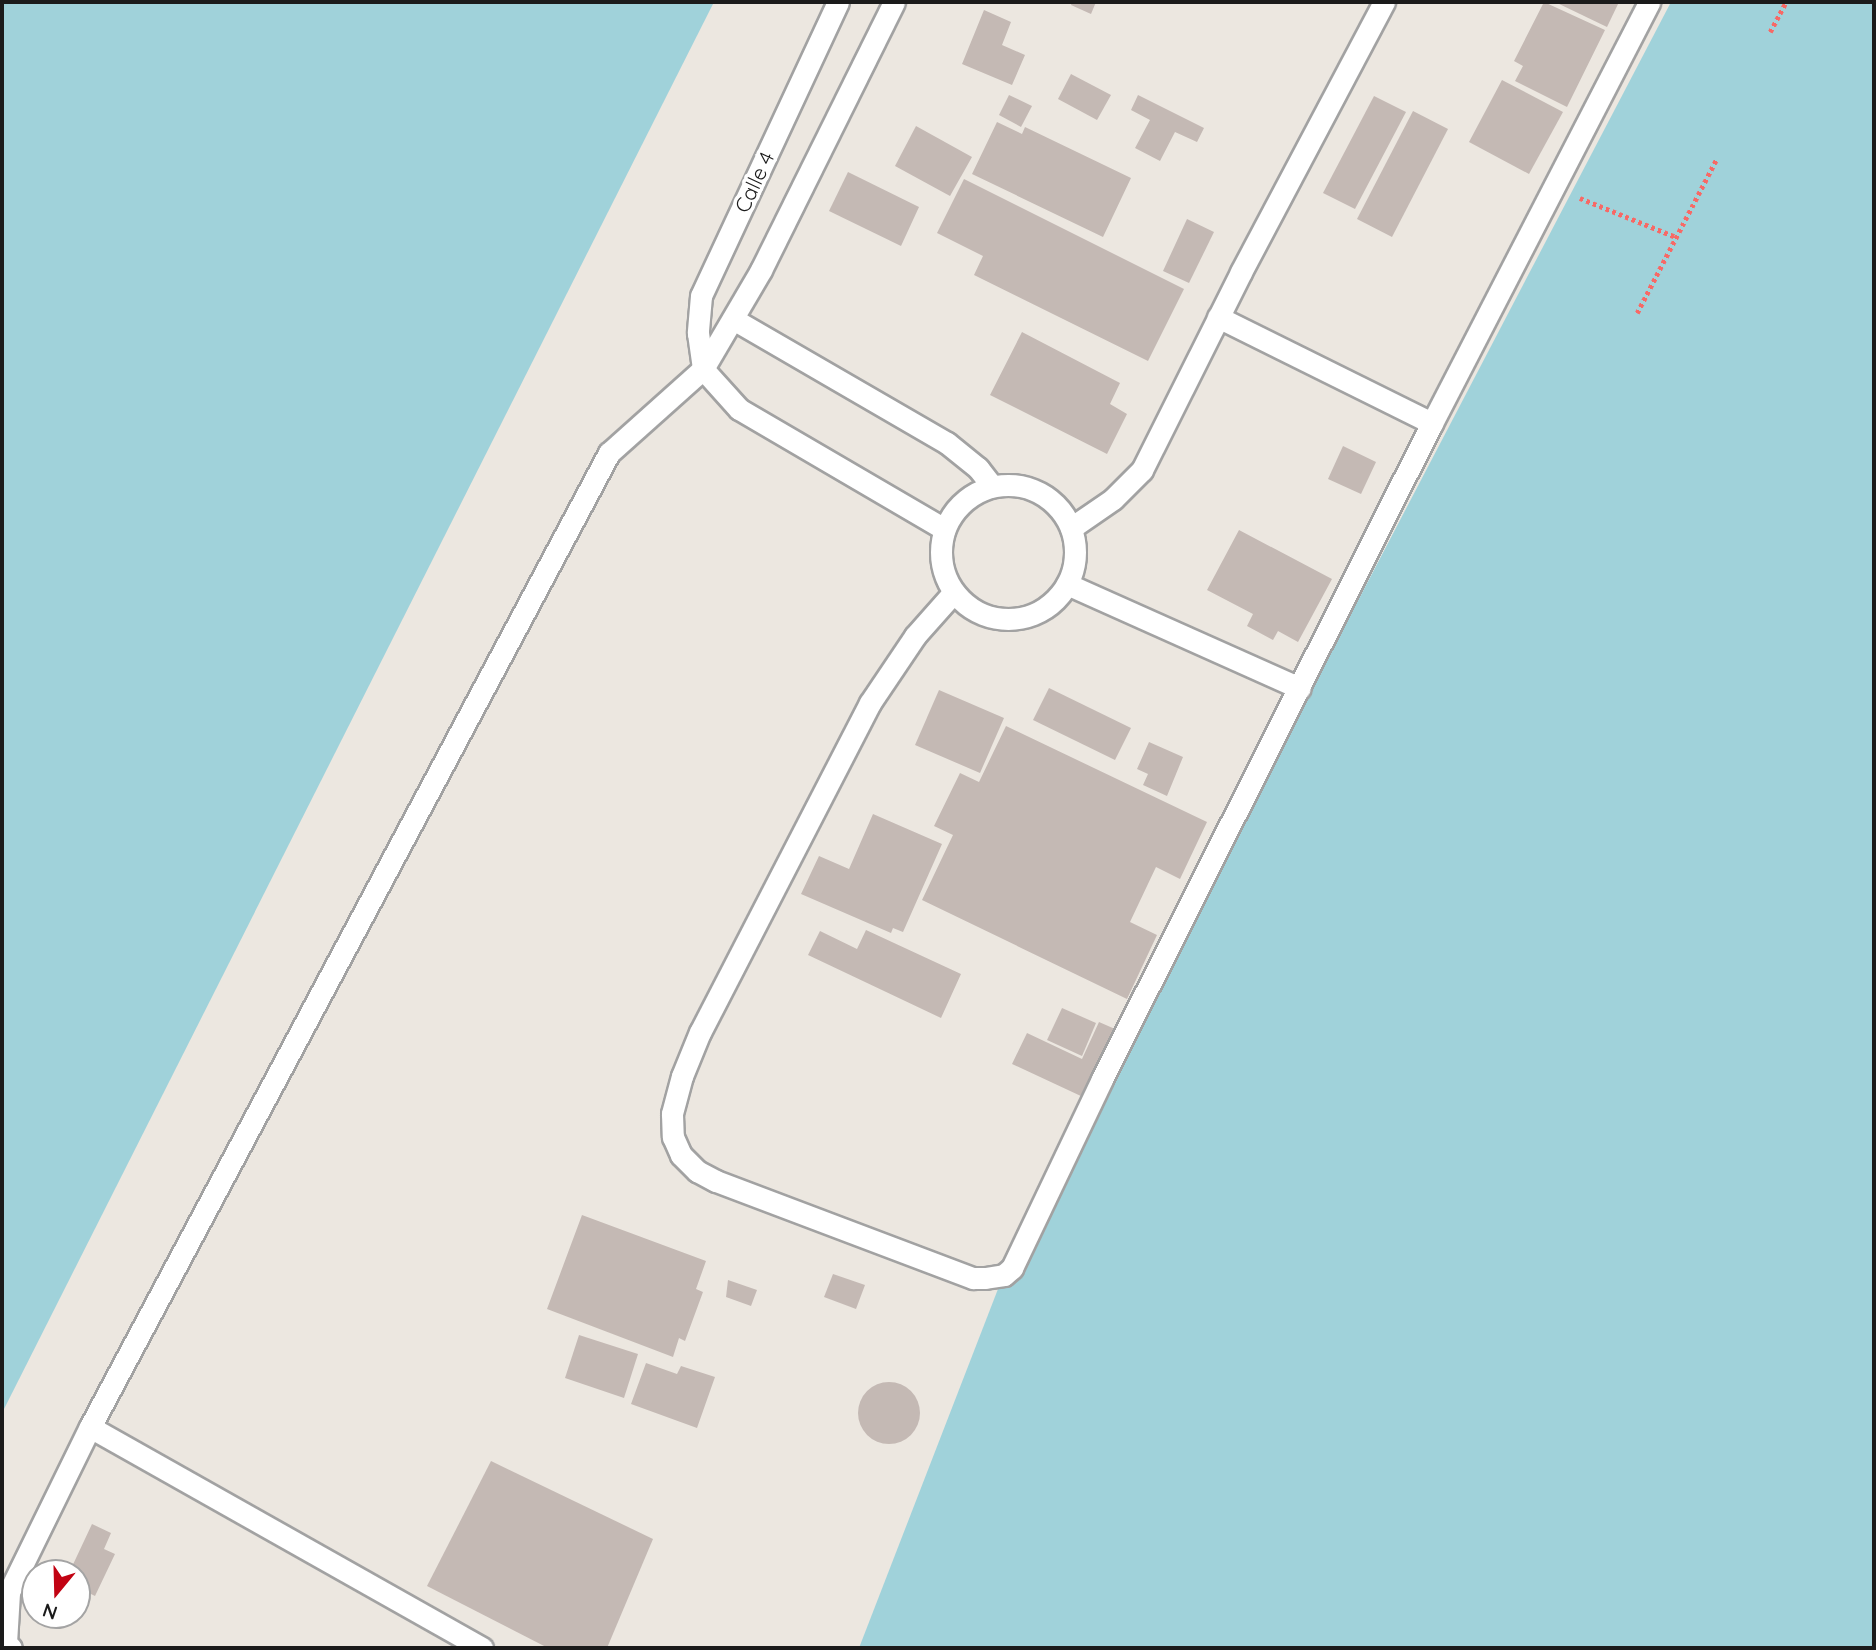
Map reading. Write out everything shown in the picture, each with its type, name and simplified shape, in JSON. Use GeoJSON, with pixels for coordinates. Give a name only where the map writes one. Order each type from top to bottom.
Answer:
{"type":"FeatureCollection","features":[{"type":"Feature","properties":{"kind":"lane","name":"Calle 4"},"geometry":{"type":"LineString","coordinates":[[704,369],[698,333],[701,296],[838,2]]}},
{"type":"Feature","properties":{"kind":"lane"},"geometry":{"type":"LineString","coordinates":[[7,1647],[9,1592],[90,1427],[609,453],[704,369],[761,271],[894,2]]}},
{"type":"Feature","properties":{"kind":"lane"},"geometry":{"type":"LineString","coordinates":[[1071,528],[1113,499],[1142,470],[1218,317],[1384,2]]}},
{"type":"Feature","properties":{"kind":"lane"},"geometry":{"type":"LineString","coordinates":[[954,592],[915,636],[870,703],[700,1032],[682,1076],[672,1114],[673,1137],[681,1155],[706,1176],[973,1278],[1003,1275],[1012,1268],[1102,1079],[1432,423],[1649,2]]}},
{"type":"Feature","properties":{"kind":"lane"},"geometry":{"type":"LineString","coordinates":[[1218,317],[1432,423]]}},
{"type":"Feature","properties":{"kind":"lane"},"geometry":{"type":"LineString","coordinates":[[733,318],[947,443],[978,468],[992,486]]}},
{"type":"Feature","properties":{"kind":"lane"},"geometry":{"type":"LineString","coordinates":[[704,369],[738,409],[944,529]]}},
{"type":"Feature","properties":{"kind":"lane"},"geometry":{"type":"LineString","coordinates":[[1012,485],[1030,489],[1048,498],[1062,512],[1071,528],[1075,547],[1074,566],[1067,584],[1056,599],[1040,611],[1022,618],[1003,619],[984,615],[968,606],[954,592],[941,562],[944,529],[951,514],[963,502],[992,486],[1012,485]]}},
{"type":"Feature","properties":{"kind":"lane"},"geometry":{"type":"LineString","coordinates":[[1067,584],[1300,688]]}},
{"type":"Feature","properties":{"kind":"lane"},"geometry":{"type":"LineString","coordinates":[[90,1427],[482,1648]]}},
{"type":"Feature","properties":{"kind":"path"},"geometry":{"type":"LineString","coordinates":[[1770,32],[1786,2]]}},
{"type":"Feature","properties":{"kind":"path"},"geometry":{"type":"LineString","coordinates":[[1637,313],[1716,160]]}},
{"type":"Feature","properties":{"kind":"path"},"geometry":{"type":"LineString","coordinates":[[1575,196],[1676,237]]}},
{"type":"Feature","properties":{"kind":"water"},"geometry":{"type":"Polygon","coordinates":[[[2,2],[714,2],[2,1413],[2,2]]]}},
{"type":"Feature","properties":{"kind":"water"},"geometry":{"type":"Polygon","coordinates":[[[1671,2],[1874,2],[1874,1648],[859,1648],[998,1289],[1671,2]]]}},
{"type":"Feature","properties":{"kind":"building"},"geometry":{"type":"Polygon","coordinates":[[[1072,2],[1096,2],[1091,14],[1071,5],[1072,2]]]}},
{"type":"Feature","properties":{"kind":"building"},"geometry":{"type":"Polygon","coordinates":[[[1544,2],[1605,30],[1567,107],[1515,81],[1523,66],[1514,61],[1544,2]]]}},
{"type":"Feature","properties":{"kind":"building"},"geometry":{"type":"Polygon","coordinates":[[[1555,2],[1619,2],[1607,27],[1555,2]]]}},
{"type":"Feature","properties":{"kind":"building"},"geometry":{"type":"Polygon","coordinates":[[[984,10],[1011,22],[1002,45],[1025,55],[1012,85],[962,64],[984,10]]]}},
{"type":"Feature","properties":{"kind":"building"},"geometry":{"type":"Polygon","coordinates":[[[1071,74],[1111,95],[1097,120],[1058,99],[1071,74]]]}},
{"type":"Feature","properties":{"kind":"building"},"geometry":{"type":"Polygon","coordinates":[[[1502,80],[1563,112],[1529,174],[1469,142],[1502,80]]]}},
{"type":"Feature","properties":{"kind":"building"},"geometry":{"type":"Polygon","coordinates":[[[1009,95],[1032,106],[1021,127],[999,115],[1009,95]]]}},
{"type":"Feature","properties":{"kind":"building"},"geometry":{"type":"Polygon","coordinates":[[[1138,95],[1204,128],[1197,142],[1175,132],[1160,161],[1135,148],[1150,120],[1131,110],[1138,95]]]}},
{"type":"Feature","properties":{"kind":"building"},"geometry":{"type":"Polygon","coordinates":[[[1374,96],[1406,112],[1355,209],[1323,193],[1374,96]]]}},
{"type":"Feature","properties":{"kind":"building"},"geometry":{"type":"Polygon","coordinates":[[[1413,111],[1448,129],[1392,237],[1357,219],[1413,111]]]}},
{"type":"Feature","properties":{"kind":"building"},"geometry":{"type":"Polygon","coordinates":[[[997,122],[1022,134],[1025,127],[1131,178],[1103,237],[972,174],[997,122]]]}},
{"type":"Feature","properties":{"kind":"building"},"geometry":{"type":"Polygon","coordinates":[[[916,126],[972,157],[950,196],[895,166],[916,126]]]}},
{"type":"Feature","properties":{"kind":"building"},"geometry":{"type":"Polygon","coordinates":[[[848,172],[919,207],[901,246],[829,211],[848,172]]]}},
{"type":"Feature","properties":{"kind":"building"},"geometry":{"type":"Polygon","coordinates":[[[964,179],[1184,289],[1148,361],[974,275],[983,256],[937,233],[964,179]]]}},
{"type":"Feature","properties":{"kind":"building"},"geometry":{"type":"Polygon","coordinates":[[[1187,219],[1214,232],[1189,283],[1163,271],[1187,219]]]}},
{"type":"Feature","properties":{"kind":"building"},"geometry":{"type":"Polygon","coordinates":[[[1022,332],[1120,383],[1110,404],[1127,414],[1107,454],[990,395],[1022,332]]]}},
{"type":"Feature","properties":{"kind":"building"},"geometry":{"type":"Polygon","coordinates":[[[1343,446],[1376,462],[1361,494],[1328,479],[1343,446]]]}},
{"type":"Feature","properties":{"kind":"building"},"geometry":{"type":"Polygon","coordinates":[[[1239,530],[1332,579],[1298,642],[1278,631],[1273,640],[1247,626],[1253,614],[1207,590],[1239,530]]]}},
{"type":"Feature","properties":{"kind":"building"},"geometry":{"type":"Polygon","coordinates":[[[1049,688],[1131,728],[1115,760],[1033,720],[1049,688]]]}},
{"type":"Feature","properties":{"kind":"building"},"geometry":{"type":"Polygon","coordinates":[[[939,690],[1004,718],[980,773],[915,745],[939,690]]]}},
{"type":"Feature","properties":{"kind":"building"},"geometry":{"type":"Polygon","coordinates":[[[1006,726],[1207,822],[1180,879],[1156,867],[1130,922],[1157,935],[1127,999],[922,900],[953,835],[934,826],[960,773],[979,782],[1006,726]]]}},
{"type":"Feature","properties":{"kind":"building"},"geometry":{"type":"Polygon","coordinates":[[[1149,742],[1183,757],[1167,796],[1143,785],[1148,774],[1137,769],[1149,742]]]}},
{"type":"Feature","properties":{"kind":"building"},"geometry":{"type":"Polygon","coordinates":[[[873,814],[942,844],[903,932],[893,928],[891,933],[801,894],[819,856],[849,869],[873,814]]]}},
{"type":"Feature","properties":{"kind":"building"},"geometry":{"type":"Polygon","coordinates":[[[866,930],[961,974],[941,1018],[808,955],[820,931],[857,949],[866,930]]]}},
{"type":"Feature","properties":{"kind":"building"},"geometry":{"type":"Polygon","coordinates":[[[1062,1008],[1096,1023],[1082,1056],[1047,1040],[1062,1008]]]}},
{"type":"Feature","properties":{"kind":"building"},"geometry":{"type":"Polygon","coordinates":[[[1099,1022],[1115,1029],[1083,1097],[1012,1064],[1027,1033],[1082,1059],[1099,1022]]]}},
{"type":"Feature","properties":{"kind":"building"},"geometry":{"type":"Polygon","coordinates":[[[582,1215],[706,1261],[696,1289],[703,1292],[685,1341],[679,1338],[673,1357],[547,1309],[582,1215]]]}},
{"type":"Feature","properties":{"kind":"building"},"geometry":{"type":"Polygon","coordinates":[[[833,1274],[865,1285],[856,1309],[824,1297],[833,1274]]]}},
{"type":"Feature","properties":{"kind":"building"},"geometry":{"type":"Polygon","coordinates":[[[728,1280],[757,1290],[751,1306],[726,1297],[728,1280]]]}},
{"type":"Feature","properties":{"kind":"building"},"geometry":{"type":"Polygon","coordinates":[[[579,1335],[638,1354],[624,1398],[565,1378],[579,1335]]]}},
{"type":"Feature","properties":{"kind":"building"},"geometry":{"type":"Polygon","coordinates":[[[646,1363],[677,1374],[681,1366],[715,1377],[697,1428],[631,1404],[646,1363]]]}},
{"type":"Feature","properties":{"kind":"building"},"geometry":{"type":"Polygon","coordinates":[[[883,1382],[895,1382],[911,1391],[918,1401],[918,1425],[911,1435],[895,1444],[883,1444],[872,1439],[863,1430],[858,1419],[858,1407],[863,1396],[872,1387],[883,1382]]]}},
{"type":"Feature","properties":{"kind":"building"},"geometry":{"type":"Polygon","coordinates":[[[491,1461],[653,1539],[607,1648],[548,1648],[427,1586],[491,1461]]]}},
{"type":"Feature","properties":{"kind":"building"},"geometry":{"type":"Polygon","coordinates":[[[92,1524],[111,1533],[104,1549],[115,1554],[95,1596],[91,1594],[91,1559],[76,1559],[92,1524]]]}}]}
